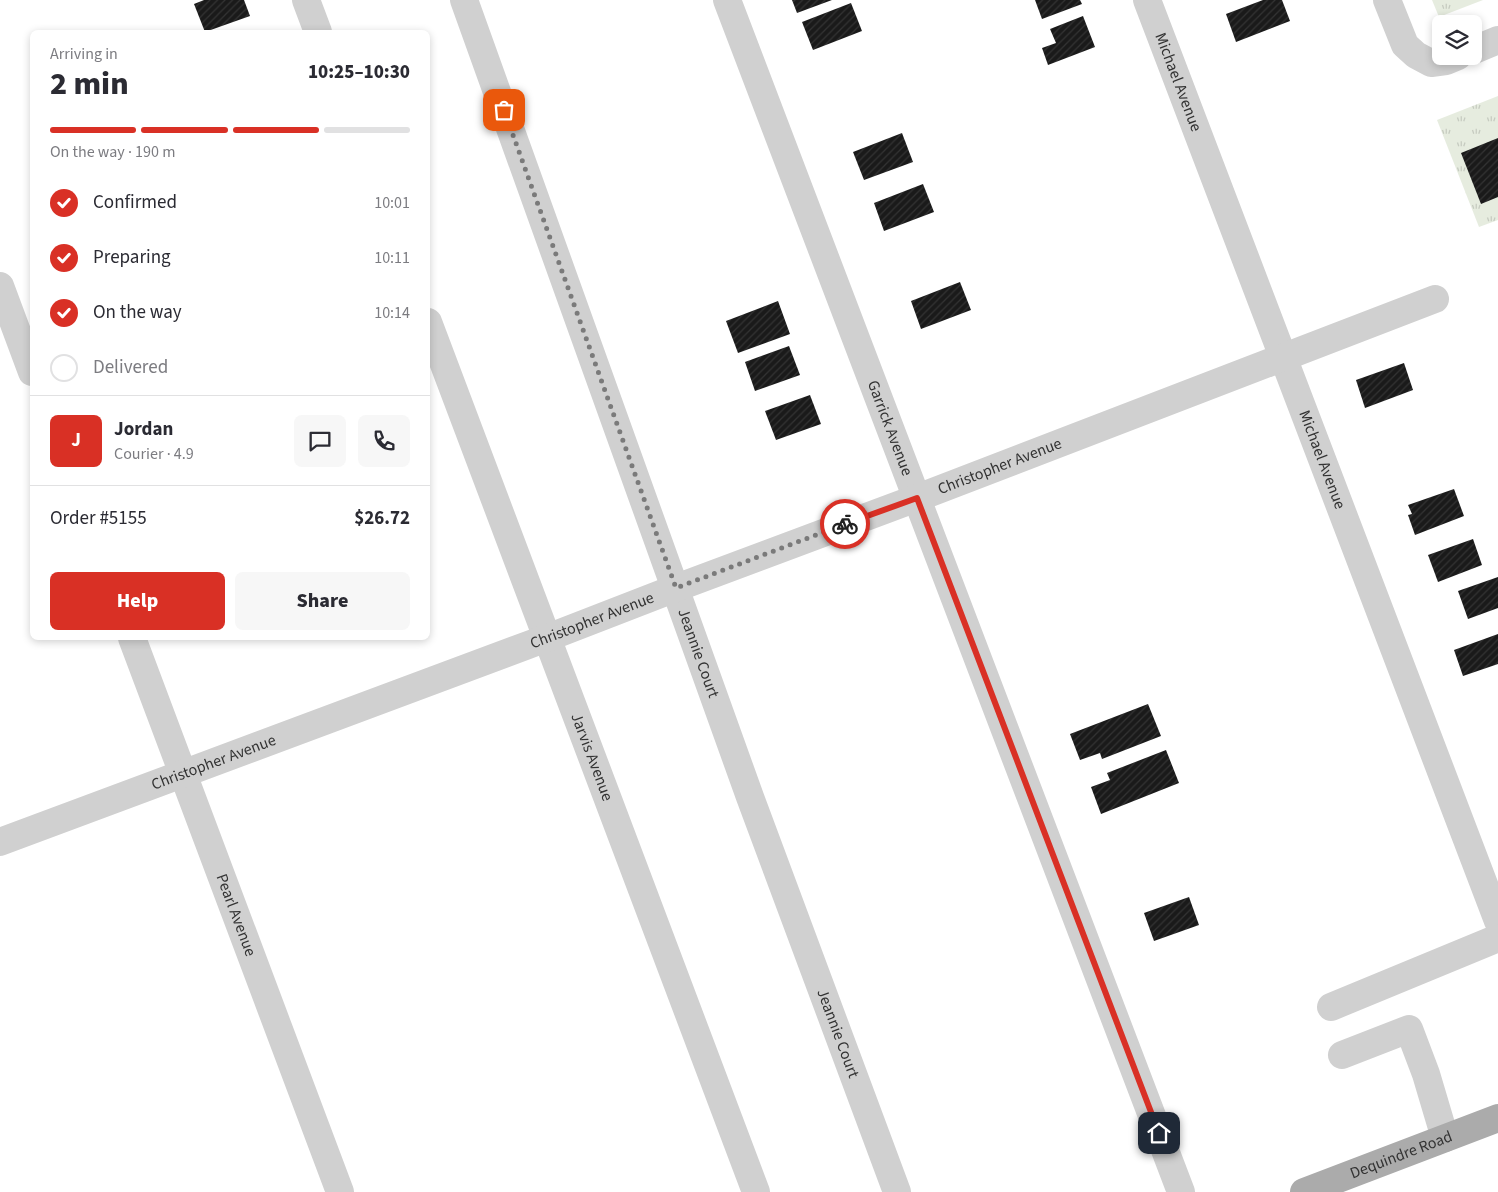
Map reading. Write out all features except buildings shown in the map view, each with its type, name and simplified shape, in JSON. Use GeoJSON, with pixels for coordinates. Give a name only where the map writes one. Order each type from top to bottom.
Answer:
{"type":"FeatureCollection","features":[{"type":"Feature","properties":{"kind":"main road","name":"Dequindre Road"},"geometry":{"type":"LineString","coordinates":[[1304,1192],[1498,1118]]}},
{"type":"Feature","properties":{"kind":"street"},"geometry":{"type":"LineString","coordinates":[[306,0],[317,30]]}},
{"type":"Feature","properties":{"kind":"street","name":"Jeannie Court"},"geometry":{"type":"LineString","coordinates":[[464,0],[757,815],[897,1192]]}},
{"type":"Feature","properties":{"kind":"street","name":"Garrick Avenue"},"geometry":{"type":"LineString","coordinates":[[727,0],[1181,1192]]}},
{"type":"Feature","properties":{"kind":"street","name":"Michael Avenue"},"geometry":{"type":"LineString","coordinates":[[1147,0],[1498,921]]}},
{"type":"Feature","properties":{"kind":"street"},"geometry":{"type":"LineString","coordinates":[[1387,0],[1405,45],[1416,55],[1432,63]]}},
{"type":"Feature","properties":{"kind":"street"},"geometry":{"type":"LineString","coordinates":[[1482,47],[1498,40]]}},
{"type":"Feature","properties":{"kind":"street"},"geometry":{"type":"LineString","coordinates":[[0,286],[30,367]]}},
{"type":"Feature","properties":{"kind":"street","name":"Christopher Avenue"},"geometry":{"type":"LineString","coordinates":[[0,842],[917,498],[1435,299]]}},
{"type":"Feature","properties":{"kind":"street","name":"Jarvis Avenue"},"geometry":{"type":"LineString","coordinates":[[430,327],[756,1192]]}},
{"type":"Feature","properties":{"kind":"street","name":"Pearl Avenue"},"geometry":{"type":"LineString","coordinates":[[133,640],[340,1192]]}},
{"type":"Feature","properties":{"kind":"street"},"geometry":{"type":"LineString","coordinates":[[1331,1007],[1498,938]]}},
{"type":"Feature","properties":{"kind":"street"},"geometry":{"type":"LineString","coordinates":[[1342,1055],[1409,1030],[1426,1074],[1445,1138]]}},
{"type":"Feature","properties":{"kind":"green space"},"geometry":{"type":"Polygon","coordinates":[[[1432,0],[1483,0],[1444,15],[1438,15],[1432,0]]]}},
{"type":"Feature","properties":{"kind":"green space"},"geometry":{"type":"Polygon","coordinates":[[[1498,96],[1498,220],[1479,227],[1437,120],[1498,96]]]}},
{"type":"Feature","properties":{"kind":"way so far"},"geometry":{"type":"LineString","coordinates":[[504,110],[676,588],[845,524]]}},
{"type":"Feature","properties":{"kind":"route"},"geometry":{"type":"LineString","coordinates":[[845,524],[917,498],[1159,1133]]}}]}
